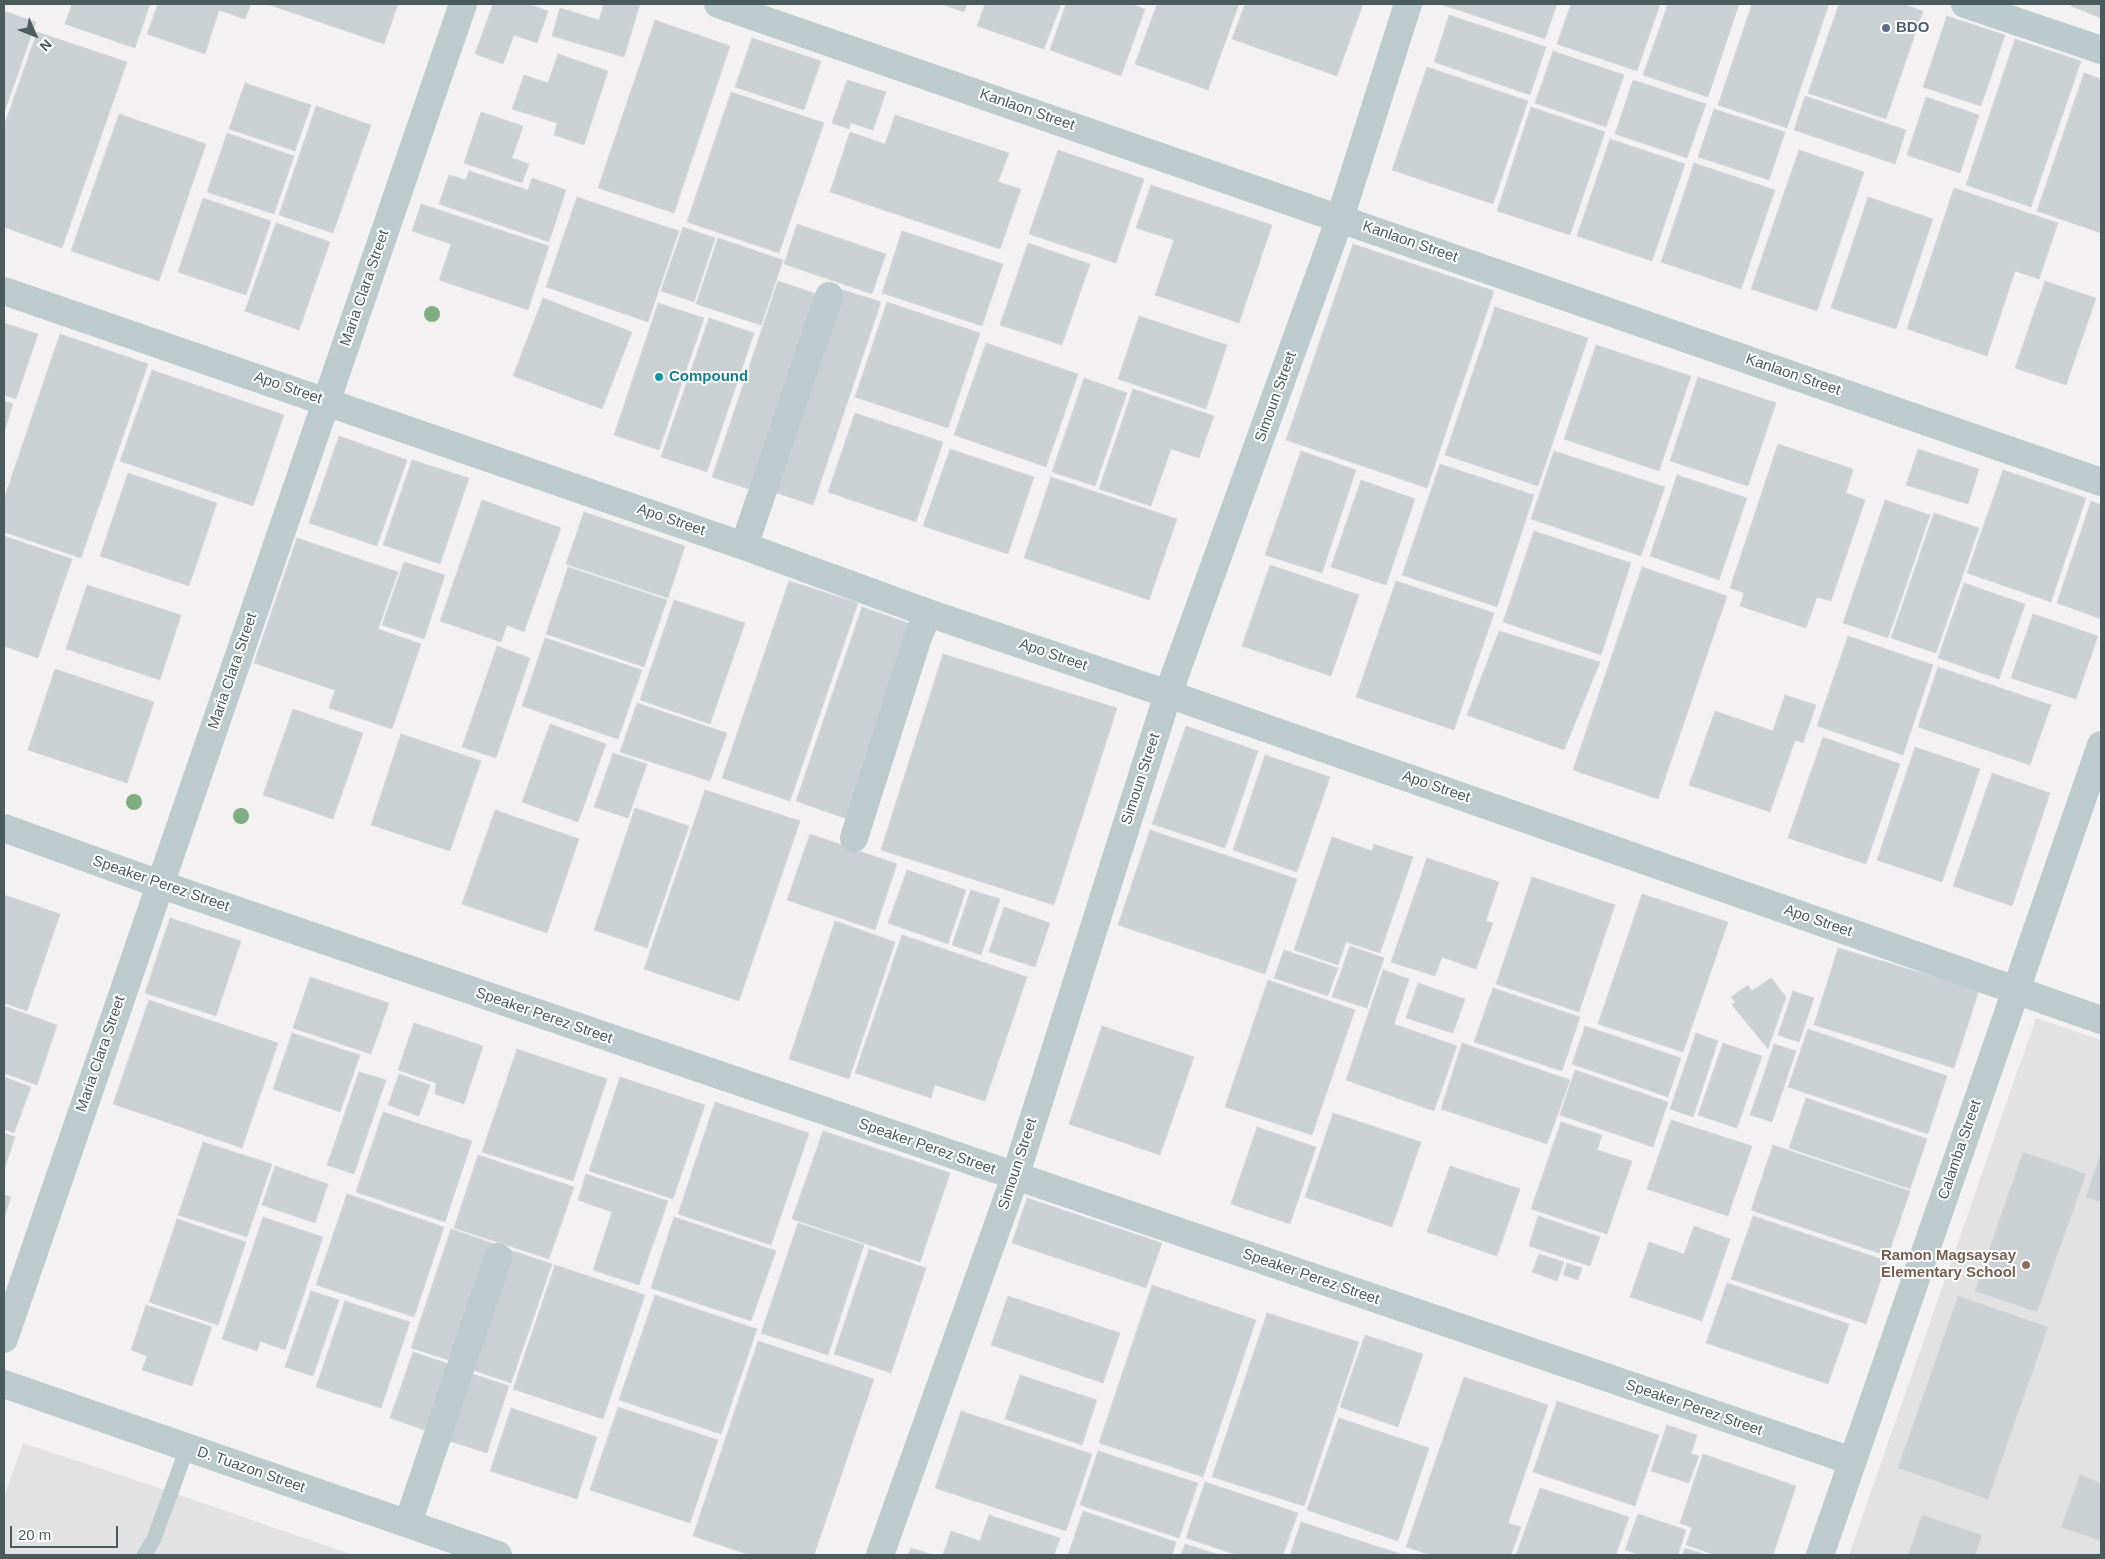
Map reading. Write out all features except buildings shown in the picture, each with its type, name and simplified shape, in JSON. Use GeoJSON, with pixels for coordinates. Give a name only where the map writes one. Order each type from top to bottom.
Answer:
{"type":"FeatureCollection","features":[{"type":"Feature","properties":{"kind":"main road"},"geometry":{"type":"LineString","coordinates":[[1965,4],[2101,50]]}},
{"type":"Feature","properties":{"kind":"street","name":"Maria Clara Street"},"geometry":{"type":"LineString","coordinates":[[4,1339],[463,4]]}},
{"type":"Feature","properties":{"kind":"street","name":"Kanlaon Street"},"geometry":{"type":"LineString","coordinates":[[718,4],[2101,482]]}},
{"type":"Feature","properties":{"kind":"street","name":"Simoun Street"},"geometry":{"type":"LineString","coordinates":[[880,1555],[1015,1177],[1168,694],[1340,218],[1408,4]]}},
{"type":"Feature","properties":{"kind":"street","name":"Apo Street"},"geometry":{"type":"LineString","coordinates":[[4,291],[744,546],[928,613],[1168,694],[2101,1020]]}},
{"type":"Feature","properties":{"kind":"street"},"geometry":{"type":"LineString","coordinates":[[744,546],[829,296]]}},
{"type":"Feature","properties":{"kind":"street"},"geometry":{"type":"LineString","coordinates":[[854,838],[928,613]]}},
{"type":"Feature","properties":{"kind":"street","name":"Calamba Street"},"geometry":{"type":"LineString","coordinates":[[1820,1555],[2101,745]]}},
{"type":"Feature","properties":{"kind":"street","name":"Speaker Perez Street"},"geometry":{"type":"LineString","coordinates":[[4,828],[159,884],[1852,1461]]}},
{"type":"Feature","properties":{"kind":"street"},"geometry":{"type":"LineString","coordinates":[[408,1523],[498,1257]]}},
{"type":"Feature","properties":{"kind":"street","name":"D. Tuazon Street"},"geometry":{"type":"LineString","coordinates":[[4,1384],[498,1555]]}},
{"type":"Feature","properties":{"kind":"lane"},"geometry":{"type":"LineString","coordinates":[[144,1555],[154,1539],[187,1448]]}},
{"type":"Feature","properties":{"kind":"shaded area","name":"Ramon Magsaysay Elementary School"},"geometry":{"type":"Polygon","coordinates":[[[2036,1018],[2101,1040],[2101,1555],[1849,1555],[2036,1018]]]}},
{"type":"Feature","properties":{"kind":"shaded area"},"geometry":{"type":"Polygon","coordinates":[[[23,1443],[353,1555],[4,1555],[4,1497],[23,1443]]]}},
{"type":"Feature","properties":{"kind":"place","name":"BDO"},"geometry":{"type":"Point","coordinates":[1886,28]}},
{"type":"Feature","properties":{"kind":"place","name":"Compound"},"geometry":{"type":"Point","coordinates":[659,377]}},
{"type":"Feature","properties":{"kind":"place","name":"Ramon Magsaysay Elementary School"},"geometry":{"type":"Point","coordinates":[2026,1265]}}]}
